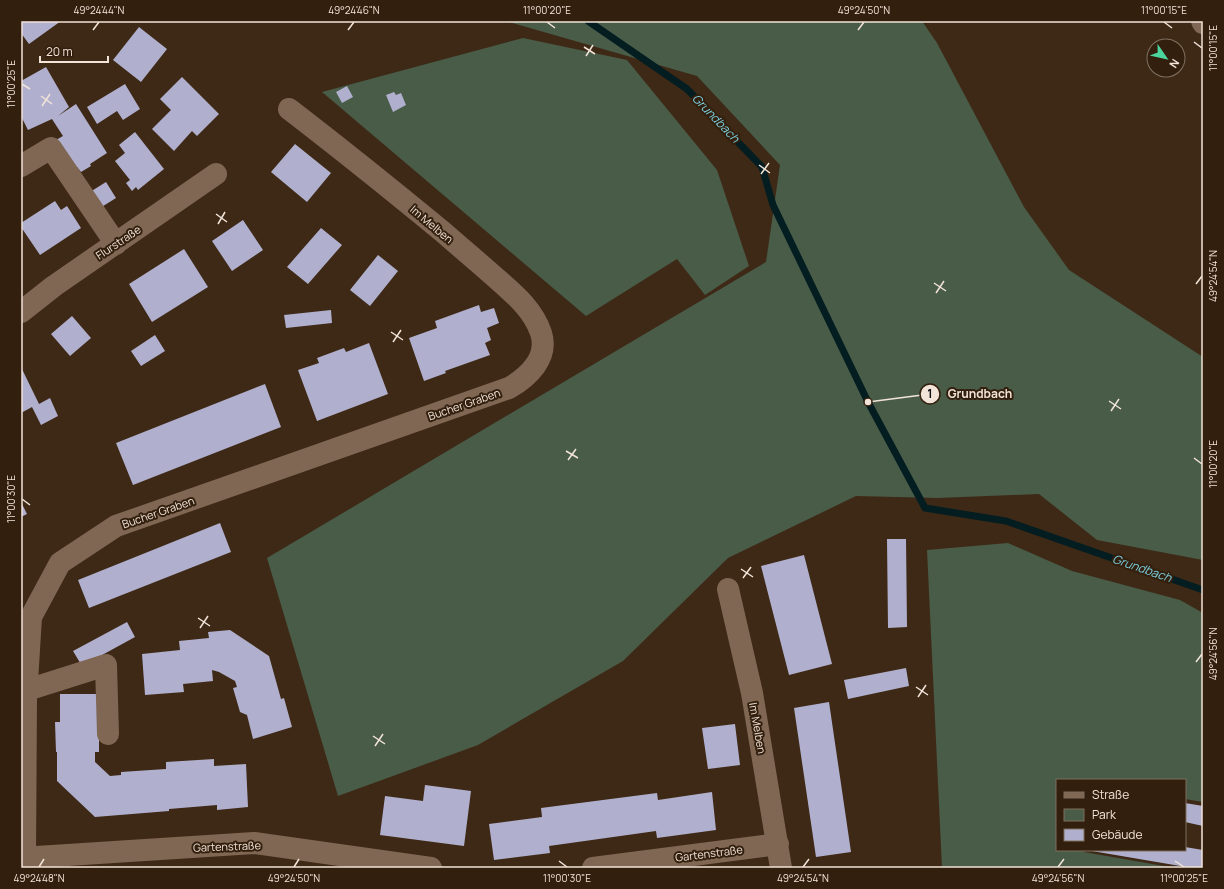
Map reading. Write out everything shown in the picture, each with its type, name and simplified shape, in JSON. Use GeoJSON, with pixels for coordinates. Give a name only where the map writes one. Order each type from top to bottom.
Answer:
{"type":"FeatureCollection","features":[{"type":"Feature","properties":{"kind":"street","name":"Im Melben"},"geometry":{"type":"LineString","coordinates":[[289,109],[379,180],[480,263],[524,303],[535,318],[541,334],[543,347],[540,360]]}},
{"type":"Feature","properties":{"kind":"street"},"geometry":{"type":"LineString","coordinates":[[21,166],[51,148],[116,244]]}},
{"type":"Feature","properties":{"kind":"street","name":"Flurstraße"},"geometry":{"type":"LineString","coordinates":[[21,312],[54,286],[216,174]]}},
{"type":"Feature","properties":{"kind":"street","name":"Bucher Graben"},"geometry":{"type":"LineString","coordinates":[[24,861],[27,690],[31,617],[60,563],[116,526],[509,388],[529,374],[540,360]]}},
{"type":"Feature","properties":{"kind":"street","name":"Im Melben"},"geometry":{"type":"LineString","coordinates":[[728,589],[752,693],[781,868]]}},
{"type":"Feature","properties":{"kind":"street"},"geometry":{"type":"LineString","coordinates":[[27,690],[106,665],[108,734]]}},
{"type":"Feature","properties":{"kind":"street","name":"Gartenstraße"},"geometry":{"type":"LineString","coordinates":[[24,861],[254,843],[431,868]]}},
{"type":"Feature","properties":{"kind":"street","name":"Gartenstraße"},"geometry":{"type":"LineString","coordinates":[[593,868],[778,844]]}},
{"type":"Feature","properties":{"kind":"green space"},"geometry":{"type":"Polygon","coordinates":[[[505,21],[922,21],[937,43],[1024,207],[1069,270],[1203,357],[1203,560],[1097,540],[1039,494],[938,498],[856,496],[728,558],[623,661],[478,745],[338,796],[267,558],[766,262],[780,165],[697,76],[505,21]]]}},
{"type":"Feature","properties":{"kind":"green space"},"geometry":{"type":"Polygon","coordinates":[[[523,38],[627,60],[717,170],[749,266],[705,295],[677,259],[586,316],[322,92],[523,38]]]}},
{"type":"Feature","properties":{"kind":"green space"},"geometry":{"type":"Polygon","coordinates":[[[1008,543],[1072,571],[1180,600],[1203,613],[1203,802],[1186,799],[1186,779],[1056,779],[1056,851],[1084,851],[1175,868],[942,868],[927,550],[1008,543]]]}},
{"type":"Feature","properties":{"kind":"building"},"geometry":{"type":"Polygon","coordinates":[[[21,21],[61,21],[29,44],[21,33],[21,21]]]}},
{"type":"Feature","properties":{"kind":"building"},"geometry":{"type":"Polygon","coordinates":[[[139,27],[167,49],[141,82],[113,60],[139,27]]]}},
{"type":"Feature","properties":{"kind":"building"},"geometry":{"type":"Polygon","coordinates":[[[46,67],[69,107],[58,116],[76,104],[107,153],[81,172],[77,167],[74,169],[56,140],[63,136],[52,119],[28,130],[21,116],[21,81],[46,67]]]}},
{"type":"Feature","properties":{"kind":"building"},"geometry":{"type":"Polygon","coordinates":[[[182,77],[219,114],[197,136],[192,131],[174,151],[152,129],[171,110],[160,99],[182,77]]]}},
{"type":"Feature","properties":{"kind":"building"},"geometry":{"type":"Polygon","coordinates":[[[125,84],[140,109],[123,120],[117,111],[97,124],[87,107],[125,84]]]}},
{"type":"Feature","properties":{"kind":"building"},"geometry":{"type":"Polygon","coordinates":[[[347,86],[353,97],[342,103],[336,92],[347,86]]]}},
{"type":"Feature","properties":{"kind":"building"},"geometry":{"type":"Polygon","coordinates":[[[394,92],[396,95],[401,93],[406,105],[393,112],[386,95],[394,92]]]}},
{"type":"Feature","properties":{"kind":"building"},"geometry":{"type":"Polygon","coordinates":[[[135,132],[164,169],[138,190],[136,187],[132,191],[126,183],[130,180],[115,161],[125,153],[119,145],[135,132]]]}},
{"type":"Feature","properties":{"kind":"building"},"geometry":{"type":"Polygon","coordinates":[[[295,144],[331,173],[307,202],[271,172],[295,144]]]}},
{"type":"Feature","properties":{"kind":"building"},"geometry":{"type":"Polygon","coordinates":[[[106,182],[116,198],[100,208],[90,192],[106,182]]]}},
{"type":"Feature","properties":{"kind":"building"},"geometry":{"type":"Polygon","coordinates":[[[55,201],[61,210],[67,206],[81,228],[40,255],[21,227],[21,223],[55,201]]]}},
{"type":"Feature","properties":{"kind":"building"},"geometry":{"type":"Polygon","coordinates":[[[243,220],[263,250],[232,271],[212,241],[243,220]]]}},
{"type":"Feature","properties":{"kind":"building"},"geometry":{"type":"Polygon","coordinates":[[[321,228],[342,245],[308,284],[287,267],[321,228]]]}},
{"type":"Feature","properties":{"kind":"building"},"geometry":{"type":"Polygon","coordinates":[[[184,249],[208,287],[152,322],[129,284],[184,249]]]}},
{"type":"Feature","properties":{"kind":"building"},"geometry":{"type":"Polygon","coordinates":[[[378,255],[398,271],[370,306],[350,290],[378,255]]]}},
{"type":"Feature","properties":{"kind":"building"},"geometry":{"type":"Polygon","coordinates":[[[479,305],[481,312],[494,308],[499,323],[487,328],[491,340],[485,343],[490,355],[445,371],[446,373],[424,381],[409,338],[437,328],[435,321],[479,305]]]}},
{"type":"Feature","properties":{"kind":"building"},"geometry":{"type":"Polygon","coordinates":[[[331,310],[332,323],[286,328],[284,315],[331,310]]]}},
{"type":"Feature","properties":{"kind":"building"},"geometry":{"type":"Polygon","coordinates":[[[72,316],[91,338],[70,356],[51,334],[72,316]]]}},
{"type":"Feature","properties":{"kind":"building"},"geometry":{"type":"Polygon","coordinates":[[[155,335],[165,351],[141,366],[131,351],[155,335]]]}},
{"type":"Feature","properties":{"kind":"building"},"geometry":{"type":"Polygon","coordinates":[[[369,343],[388,394],[317,421],[298,370],[319,363],[317,358],[344,348],[346,352],[369,343]]]}},
{"type":"Feature","properties":{"kind":"building"},"geometry":{"type":"Polygon","coordinates":[[[21,367],[39,404],[50,398],[58,416],[41,425],[32,407],[21,413],[21,367]]]}},
{"type":"Feature","properties":{"kind":"building"},"geometry":{"type":"Polygon","coordinates":[[[265,384],[281,427],[133,485],[116,443],[265,384]]]}},
{"type":"Feature","properties":{"kind":"building"},"geometry":{"type":"Polygon","coordinates":[[[21,502],[27,514],[21,517],[21,502]]]}},
{"type":"Feature","properties":{"kind":"building"},"geometry":{"type":"Polygon","coordinates":[[[220,523],[231,552],[89,608],[78,580],[220,523]]]}},
{"type":"Feature","properties":{"kind":"building"},"geometry":{"type":"Polygon","coordinates":[[[887,539],[906,539],[907,627],[888,628],[887,539]]]}},
{"type":"Feature","properties":{"kind":"building"},"geometry":{"type":"Polygon","coordinates":[[[804,555],[832,664],[789,675],[761,566],[804,555]]]}},
{"type":"Feature","properties":{"kind":"building"},"geometry":{"type":"Polygon","coordinates":[[[127,622],[135,637],[82,666],[73,651],[127,622]]]}},
{"type":"Feature","properties":{"kind":"building"},"geometry":{"type":"Polygon","coordinates":[[[230,630],[269,656],[281,699],[284,698],[292,727],[253,739],[247,715],[240,712],[233,688],[237,687],[235,681],[219,672],[212,670],[213,681],[183,684],[184,692],[145,695],[142,654],[180,650],[179,641],[209,638],[208,632],[230,630]]]}},
{"type":"Feature","properties":{"kind":"building"},"geometry":{"type":"Polygon","coordinates":[[[906,668],[909,686],[848,699],[844,680],[906,668]]]}},
{"type":"Feature","properties":{"kind":"building"},"geometry":{"type":"Polygon","coordinates":[[[60,694],[99,694],[99,752],[95,752],[95,762],[110,776],[121,775],[121,772],[166,769],[166,762],[214,759],[214,766],[246,764],[248,807],[217,810],[217,805],[169,809],[169,811],[95,817],[57,781],[55,722],[60,722],[60,694]]]}},
{"type":"Feature","properties":{"kind":"building"},"geometry":{"type":"Polygon","coordinates":[[[829,702],[851,852],[816,857],[794,708],[829,702]]]}},
{"type":"Feature","properties":{"kind":"building"},"geometry":{"type":"Polygon","coordinates":[[[735,724],[740,765],[708,769],[702,728],[735,724]]]}},
{"type":"Feature","properties":{"kind":"building"},"geometry":{"type":"Polygon","coordinates":[[[425,785],[471,791],[464,846],[380,835],[385,796],[423,801],[425,785]]]}},
{"type":"Feature","properties":{"kind":"building"},"geometry":{"type":"Polygon","coordinates":[[[712,792],[716,830],[657,838],[656,831],[549,846],[550,853],[494,860],[489,824],[542,817],[541,808],[657,793],[658,800],[712,792]]]}},
{"type":"Feature","properties":{"kind":"building"},"geometry":{"type":"Polygon","coordinates":[[[1186,803],[1203,806],[1203,826],[1186,822],[1186,803]]]}},
{"type":"Feature","properties":{"kind":"building"},"geometry":{"type":"Polygon","coordinates":[[[1186,847],[1203,850],[1203,868],[1192,868],[1092,851],[1186,851],[1186,847]]]}},
{"type":"Feature","properties":{"kind":"waterway","name":"Grundbach"},"geometry":{"type":"LineString","coordinates":[[588,21],[687,89],[762,167],[773,205],[868,402],[925,508],[1006,521],[1203,590]]}},
{"type":"Feature","properties":{"kind":"place","name":"Grundbach"},"geometry":{"type":"Point","coordinates":[868,402]}}]}
